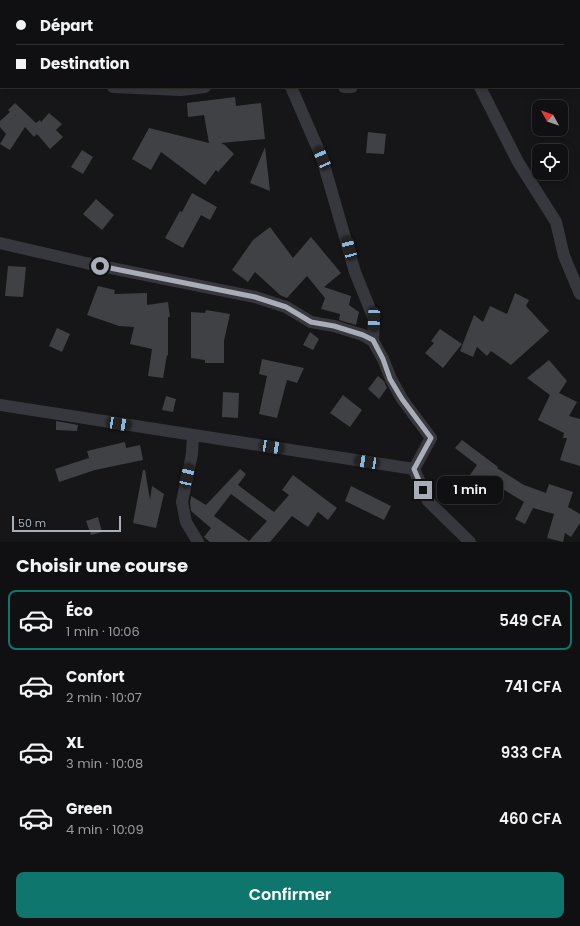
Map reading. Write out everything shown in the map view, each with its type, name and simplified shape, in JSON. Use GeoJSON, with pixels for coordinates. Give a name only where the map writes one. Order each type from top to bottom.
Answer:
{"type":"FeatureCollection","features":[{"type":"Feature","properties":{"kind":"street"},"geometry":{"type":"LineString","coordinates":[[147,88],[193,88]]}},
{"type":"Feature","properties":{"kind":"street"},"geometry":{"type":"LineString","coordinates":[[291,88],[322,158],[355,272],[374,319],[373,340],[383,359],[390,379],[402,399],[431,438],[414,469]]}},
{"type":"Feature","properties":{"kind":"street"},"geometry":{"type":"LineString","coordinates":[[481,88],[518,162],[556,222],[564,256],[580,294]]}},
{"type":"Feature","properties":{"kind":"street"},"geometry":{"type":"LineString","coordinates":[[0,243],[86,263],[255,297],[286,307],[311,322],[354,331],[373,340]]}},
{"type":"Feature","properties":{"kind":"street"},"geometry":{"type":"LineString","coordinates":[[0,405],[414,469]]}},
{"type":"Feature","properties":{"kind":"street"},"geometry":{"type":"LineString","coordinates":[[193,435],[192,454],[182,502],[186,522],[198,542]]}},
{"type":"Feature","properties":{"kind":"street"},"geometry":{"type":"LineString","coordinates":[[414,469],[428,502],[470,542]]}},
{"type":"Feature","properties":{"kind":"building"},"geometry":{"type":"Polygon","coordinates":[[[235,97],[236,106],[261,103],[265,139],[221,143],[234,154],[218,172],[216,170],[205,185],[161,152],[151,170],[132,159],[149,128],[209,143],[204,115],[188,117],[187,103],[235,97]]]}},
{"type":"Feature","properties":{"kind":"building"},"geometry":{"type":"Polygon","coordinates":[[[15,103],[36,123],[40,120],[41,122],[49,113],[62,124],[56,130],[63,137],[50,149],[37,134],[34,137],[25,127],[10,150],[0,144],[6,134],[0,127],[0,121],[10,112],[8,110],[15,103]]]}},
{"type":"Feature","properties":{"kind":"building"},"geometry":{"type":"Polygon","coordinates":[[[368,132],[386,134],[384,154],[366,153],[368,132]]]}},
{"type":"Feature","properties":{"kind":"building"},"geometry":{"type":"Polygon","coordinates":[[[265,147],[270,191],[250,183],[265,147]]]}},
{"type":"Feature","properties":{"kind":"building"},"geometry":{"type":"Polygon","coordinates":[[[82,150],[93,157],[83,174],[71,167],[82,150]]]}},
{"type":"Feature","properties":{"kind":"building"},"geometry":{"type":"Polygon","coordinates":[[[192,193],[217,207],[210,220],[201,215],[183,248],[165,238],[180,211],[182,212],[192,193]]]}},
{"type":"Feature","properties":{"kind":"building"},"geometry":{"type":"Polygon","coordinates":[[[96,199],[114,215],[102,230],[83,214],[96,199]]]}},
{"type":"Feature","properties":{"kind":"building"},"geometry":{"type":"Polygon","coordinates":[[[270,227],[293,258],[311,237],[341,273],[324,287],[351,296],[349,305],[359,312],[356,325],[339,320],[340,314],[321,309],[325,298],[307,276],[287,298],[280,295],[255,272],[248,282],[232,270],[253,240],[270,227]]]}},
{"type":"Feature","properties":{"kind":"building"},"geometry":{"type":"Polygon","coordinates":[[[8,266],[26,267],[23,297],[5,296],[8,266]]]}},
{"type":"Feature","properties":{"kind":"building"},"geometry":{"type":"Polygon","coordinates":[[[98,286],[115,290],[114,294],[147,293],[147,305],[168,302],[170,317],[168,317],[168,356],[167,355],[163,378],[148,376],[152,349],[130,344],[134,327],[119,326],[87,315],[98,286]]]}},
{"type":"Feature","properties":{"kind":"building"},"geometry":{"type":"Polygon","coordinates":[[[515,293],[529,300],[526,306],[549,331],[511,365],[491,351],[487,356],[477,347],[473,357],[460,351],[474,315],[483,322],[490,306],[507,314],[515,293]]]}},
{"type":"Feature","properties":{"kind":"building"},"geometry":{"type":"Polygon","coordinates":[[[206,310],[230,314],[224,341],[224,363],[205,363],[205,360],[191,358],[191,312],[205,313],[206,310]]]}},
{"type":"Feature","properties":{"kind":"building"},"geometry":{"type":"Polygon","coordinates":[[[57,328],[70,334],[62,352],[49,346],[57,328]]]}},
{"type":"Feature","properties":{"kind":"building"},"geometry":{"type":"Polygon","coordinates":[[[440,329],[462,344],[443,368],[425,353],[434,343],[431,341],[440,329]]]}},
{"type":"Feature","properties":{"kind":"building"},"geometry":{"type":"Polygon","coordinates":[[[310,332],[319,339],[313,350],[303,345],[310,332]]]}},
{"type":"Feature","properties":{"kind":"building"},"geometry":{"type":"Polygon","coordinates":[[[262,359],[304,368],[297,383],[287,380],[277,418],[259,414],[267,376],[259,374],[262,359]]]}},
{"type":"Feature","properties":{"kind":"building"},"geometry":{"type":"Polygon","coordinates":[[[549,360],[567,381],[559,393],[577,402],[569,416],[580,419],[580,466],[560,460],[567,438],[563,438],[564,433],[538,420],[550,395],[527,378],[549,360]]]}},
{"type":"Feature","properties":{"kind":"building"},"geometry":{"type":"Polygon","coordinates":[[[378,376],[384,381],[387,388],[379,399],[368,389],[378,376]]]}},
{"type":"Feature","properties":{"kind":"building"},"geometry":{"type":"Polygon","coordinates":[[[223,392],[239,393],[238,418],[222,417],[223,392]]]}},
{"type":"Feature","properties":{"kind":"building"},"geometry":{"type":"Polygon","coordinates":[[[343,395],[362,410],[350,427],[330,413],[343,395]]]}},
{"type":"Feature","properties":{"kind":"building"},"geometry":{"type":"Polygon","coordinates":[[[166,396],[176,399],[173,412],[162,410],[166,396]]]}},
{"type":"Feature","properties":{"kind":"building"},"geometry":{"type":"Polygon","coordinates":[[[56,421],[78,425],[77,431],[56,430],[56,421]]]}},
{"type":"Feature","properties":{"kind":"building"},"geometry":{"type":"Polygon","coordinates":[[[462,440],[498,467],[497,468],[524,485],[546,493],[549,484],[573,492],[568,507],[580,514],[580,523],[571,537],[565,533],[563,542],[547,538],[554,514],[533,508],[525,524],[515,519],[524,502],[488,480],[478,492],[465,482],[477,465],[455,448],[462,440]]]}},
{"type":"Feature","properties":{"kind":"building"},"geometry":{"type":"Polygon","coordinates":[[[125,442],[126,448],[140,445],[143,460],[95,470],[59,482],[55,469],[89,458],[87,451],[125,442]]]}},
{"type":"Feature","properties":{"kind":"building"},"geometry":{"type":"Polygon","coordinates":[[[240,469],[246,474],[238,485],[274,512],[289,495],[282,490],[293,475],[337,508],[328,520],[318,512],[308,527],[292,516],[270,542],[210,542],[204,537],[211,528],[191,511],[191,496],[206,505],[240,469]],[[231,494],[214,516],[249,541],[267,521],[231,494]]]}},
{"type":"Feature","properties":{"kind":"building"},"geometry":{"type":"Polygon","coordinates":[[[143,470],[145,470],[150,500],[152,486],[164,494],[156,528],[133,523],[143,470]]]}},
{"type":"Feature","properties":{"kind":"building"},"geometry":{"type":"Polygon","coordinates":[[[351,486],[391,506],[384,520],[345,501],[351,486]]]}},
{"type":"Feature","properties":{"kind":"building"},"geometry":{"type":"Polygon","coordinates":[[[98,517],[102,532],[91,535],[86,521],[98,517]]]}},
{"type":"Feature","properties":{"kind":"route"},"geometry":{"type":"LineString","coordinates":[[100,266],[197,284],[255,297],[286,307],[311,322],[354,331],[373,340],[383,359],[390,379],[402,399],[431,438],[414,469],[423,490]]}}]}
